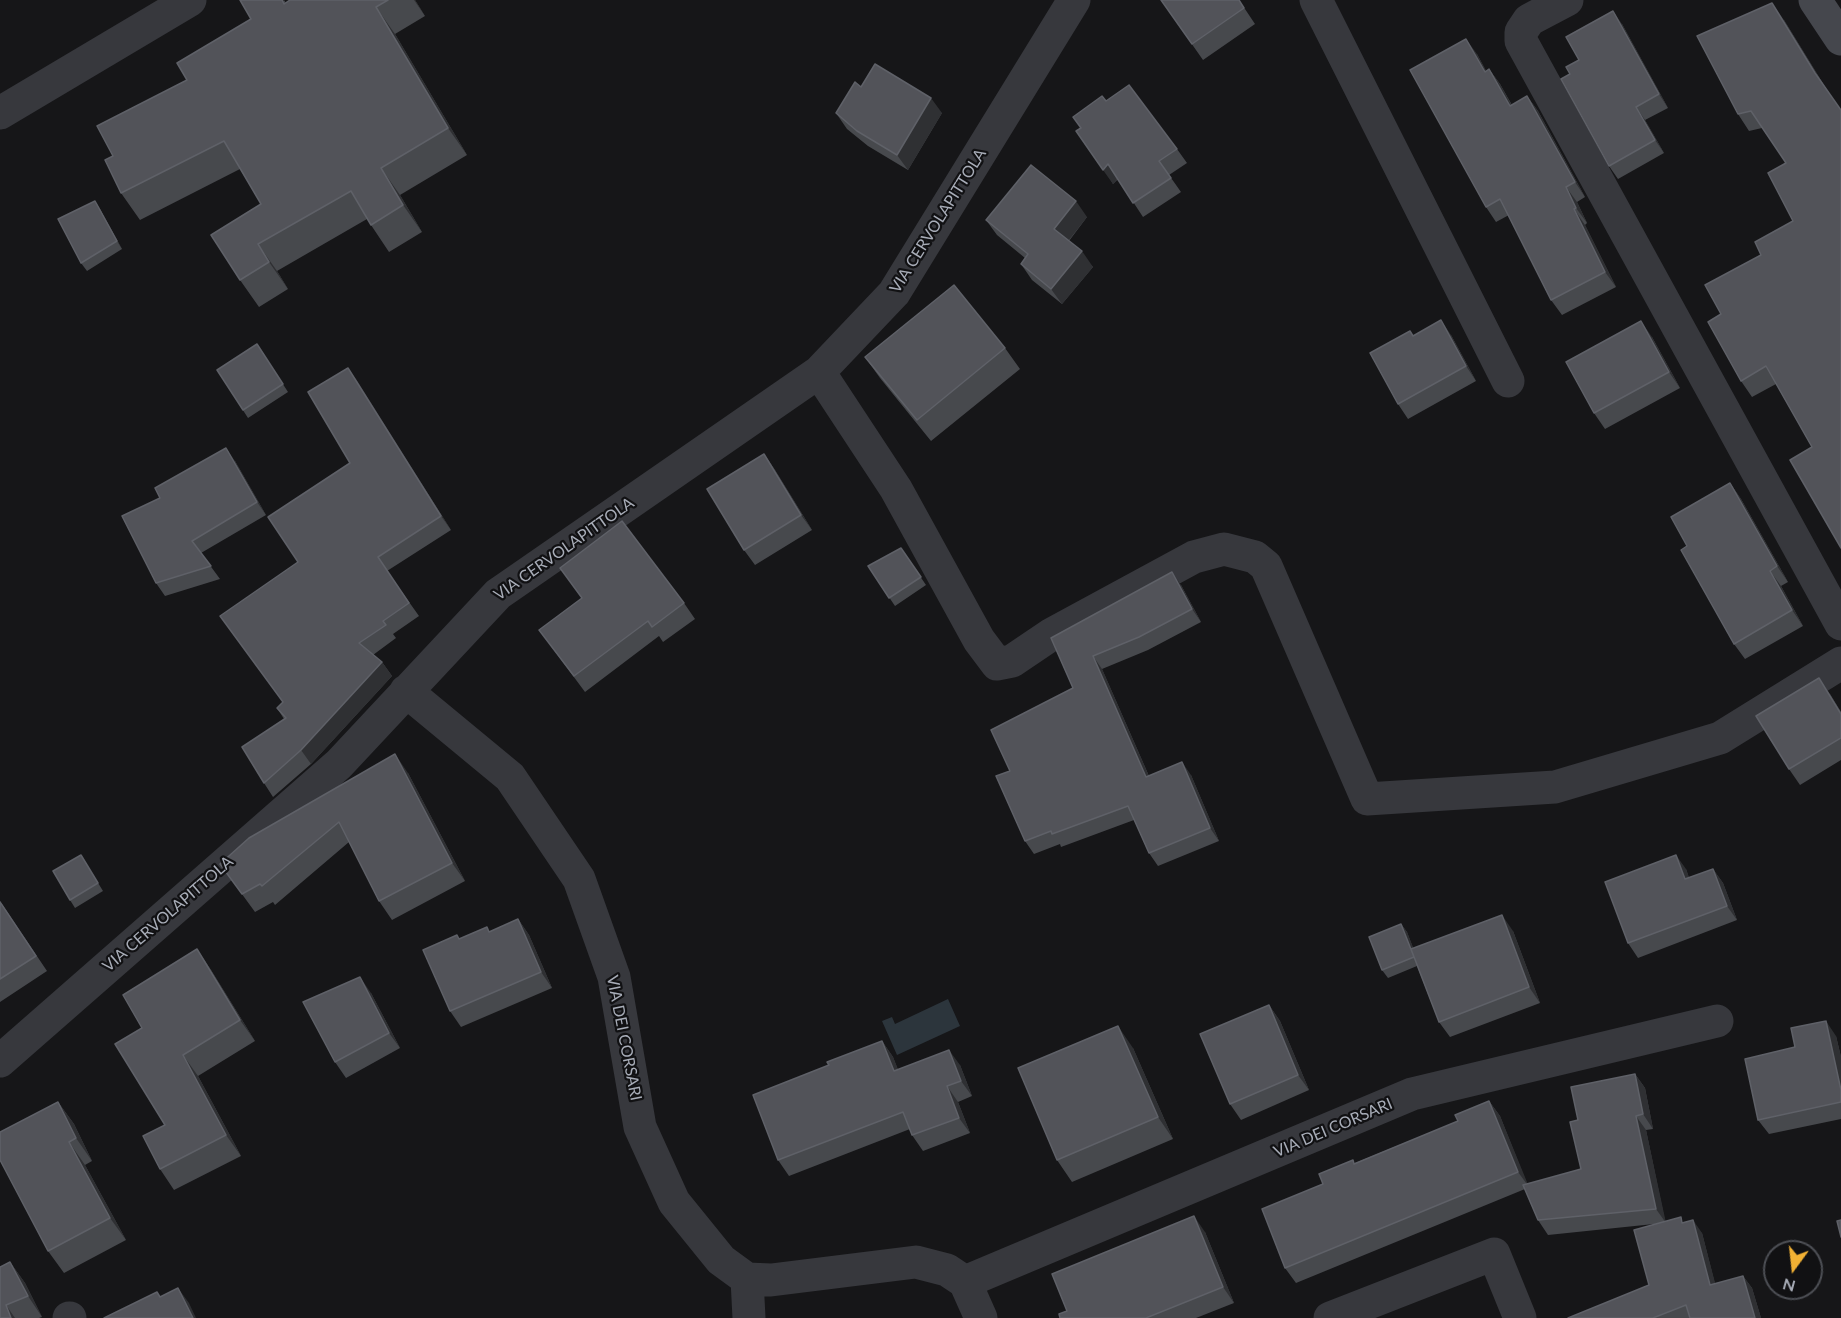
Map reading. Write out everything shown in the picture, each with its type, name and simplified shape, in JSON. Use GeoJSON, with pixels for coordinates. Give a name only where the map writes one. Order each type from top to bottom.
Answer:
{"type":"FeatureCollection","features":[{"type":"Feature","properties":{"kind":"main road"},"geometry":{"type":"LineString","coordinates":[[1815,0],[1841,39]]}},
{"type":"Feature","properties":{"kind":"street"},"geometry":{"type":"LineString","coordinates":[[0,113],[190,0]]}},
{"type":"Feature","properties":{"kind":"street","name":"VIA CERVOLAPITTOLA"},"geometry":{"type":"LineString","coordinates":[[0,1061],[339,764],[498,594],[819,372],[894,292],[1074,0]]}},
{"type":"Feature","properties":{"kind":"street"},"geometry":{"type":"LineString","coordinates":[[1316,0],[1508,381]]}},
{"type":"Feature","properties":{"kind":"street"},"geometry":{"type":"LineString","coordinates":[[1567,0],[1530,20],[1521,32],[1521,42],[1841,624]]}},
{"type":"Feature","properties":{"kind":"street"},"geometry":{"type":"LineString","coordinates":[[819,372],[896,489],[979,640],[997,664],[1012,661],[1053,634],[1194,557],[1224,549],[1255,557],[1266,566],[1367,799],[1555,787],[1720,738],[1841,663]]}},
{"type":"Feature","properties":{"kind":"street","name":"VIA DEI CORSARI"},"geometry":{"type":"LineString","coordinates":[[406,691],[510,777],[579,879],[614,977],[640,1127],[674,1202],[721,1260],[747,1279]]}},
{"type":"Feature","properties":{"kind":"street","name":"VIA DEI CORSARI"},"geometry":{"type":"LineString","coordinates":[[965,1282],[1413,1094],[1717,1021]]}},
{"type":"Feature","properties":{"kind":"street"},"geometry":{"type":"LineString","coordinates":[[1330,1318],[1494,1254],[1520,1318]]}},
{"type":"Feature","properties":{"kind":"street"},"geometry":{"type":"LineString","coordinates":[[749,1318],[747,1279],[771,1280],[916,1262],[947,1270],[965,1282],[981,1318]]}},
{"type":"Feature","properties":{"kind":"shaded area"},"geometry":{"type":"Polygon","coordinates":[[[948,999],[960,1026],[897,1055],[882,1021],[892,1017],[895,1024],[948,999]]]}},
{"type":"Feature","properties":{"kind":"building"},"geometry":{"type":"Polygon","coordinates":[[[240,0],[282,0],[284,4],[290,0],[388,0],[376,7],[448,128],[381,168],[403,205],[371,225],[351,191],[258,244],[269,262],[240,280],[211,235],[261,204],[224,141],[121,193],[105,160],[113,156],[97,126],[187,80],[177,63],[251,19],[240,0]]]}},
{"type":"Feature","properties":{"kind":"building"},"geometry":{"type":"Polygon","coordinates":[[[1161,0],[1239,0],[1244,8],[1192,44],[1161,0]]]}},
{"type":"Feature","properties":{"kind":"building"},"geometry":{"type":"Polygon","coordinates":[[[1772,3],[1841,110],[1841,548],[1790,460],[1812,447],[1766,366],[1741,381],[1708,322],[1721,314],[1705,285],[1761,255],[1755,242],[1793,221],[1768,173],[1786,163],[1751,111],[1738,114],[1697,36],[1772,3]]]}},
{"type":"Feature","properties":{"kind":"building"},"geometry":{"type":"Polygon","coordinates":[[[1613,11],[1659,94],[1636,107],[1655,140],[1609,166],[1561,79],[1570,74],[1566,67],[1579,60],[1566,37],[1613,11]]]}},
{"type":"Feature","properties":{"kind":"building"},"geometry":{"type":"Polygon","coordinates":[[[1466,39],[1485,72],[1489,69],[1510,106],[1527,96],[1575,182],[1566,187],[1576,208],[1574,209],[1605,272],[1551,300],[1500,199],[1486,207],[1410,70],[1466,39]]]}},
{"type":"Feature","properties":{"kind":"building"},"geometry":{"type":"Polygon","coordinates":[[[875,64],[931,98],[897,155],[857,131],[836,113],[855,82],[861,87],[875,64]]]}},
{"type":"Feature","properties":{"kind":"building"},"geometry":{"type":"Polygon","coordinates":[[[1129,85],[1177,149],[1159,161],[1171,178],[1133,203],[1108,164],[1103,170],[1076,131],[1081,128],[1073,117],[1102,96],[1106,101],[1129,85]]]}},
{"type":"Feature","properties":{"kind":"building"},"geometry":{"type":"Polygon","coordinates":[[[1031,165],[1076,201],[1054,229],[1082,251],[1051,289],[1021,264],[1028,254],[986,220],[1031,165]]]}},
{"type":"Feature","properties":{"kind":"building"},"geometry":{"type":"Polygon","coordinates":[[[95,201],[117,241],[81,263],[58,219],[95,201]]]}},
{"type":"Feature","properties":{"kind":"building"},"geometry":{"type":"Polygon","coordinates":[[[954,285],[1005,348],[917,420],[865,357],[954,285]]]}},
{"type":"Feature","properties":{"kind":"building"},"geometry":{"type":"Polygon","coordinates":[[[1441,320],[1466,366],[1398,404],[1370,353],[1410,331],[1413,336],[1441,320]]]}},
{"type":"Feature","properties":{"kind":"building"},"geometry":{"type":"Polygon","coordinates":[[[1641,321],[1669,372],[1594,413],[1566,362],[1641,321]]]}},
{"type":"Feature","properties":{"kind":"building"},"geometry":{"type":"Polygon","coordinates":[[[257,344],[283,384],[243,410],[217,370],[257,344]]]}},
{"type":"Feature","properties":{"kind":"building"},"geometry":{"type":"Polygon","coordinates":[[[348,368],[441,516],[378,557],[409,603],[383,621],[386,625],[359,643],[382,662],[301,750],[264,783],[242,747],[286,718],[277,708],[283,702],[220,616],[298,562],[268,517],[350,463],[308,392],[348,368]]]}},
{"type":"Feature","properties":{"kind":"building"},"geometry":{"type":"Polygon","coordinates":[[[226,448],[257,502],[192,541],[211,566],[156,583],[122,516],[160,498],[155,488],[226,448]]]}},
{"type":"Feature","properties":{"kind":"building"},"geometry":{"type":"Polygon","coordinates":[[[764,454],[801,515],[744,550],[707,489],[764,454]]]}},
{"type":"Feature","properties":{"kind":"building"},"geometry":{"type":"Polygon","coordinates":[[[1730,483],[1777,566],[1770,571],[1792,610],[1734,644],[1681,550],[1687,546],[1671,517],[1730,483]]]}},
{"type":"Feature","properties":{"kind":"building"},"geometry":{"type":"Polygon","coordinates":[[[622,521],[684,603],[652,627],[648,621],[574,676],[539,630],[582,598],[560,568],[622,521]]]}},
{"type":"Feature","properties":{"kind":"building"},"geometry":{"type":"Polygon","coordinates":[[[901,548],[921,577],[889,598],[868,566],[901,548]]]}},
{"type":"Feature","properties":{"kind":"building"},"geometry":{"type":"Polygon","coordinates":[[[1172,572],[1192,609],[1139,637],[1093,656],[1146,777],[1182,762],[1210,828],[1149,853],[1128,806],[1052,834],[1051,831],[1025,841],[996,776],[1010,771],[991,730],[1073,688],[1051,638],[1172,572]]]}},
{"type":"Feature","properties":{"kind":"building"},"geometry":{"type":"Polygon","coordinates":[[[1819,678],[1841,714],[1841,738],[1789,769],[1756,716],[1819,678]]]}},
{"type":"Feature","properties":{"kind":"building"},"geometry":{"type":"Polygon","coordinates":[[[395,754],[452,863],[379,901],[339,822],[262,886],[260,884],[242,894],[220,864],[249,838],[395,754]]]}},
{"type":"Feature","properties":{"kind":"building"},"geometry":{"type":"Polygon","coordinates":[[[81,855],[98,883],[70,900],[53,871],[81,855]]]}},
{"type":"Feature","properties":{"kind":"building"},"geometry":{"type":"Polygon","coordinates":[[[1676,855],[1685,879],[1713,869],[1727,906],[1628,943],[1605,882],[1676,855]]]}},
{"type":"Feature","properties":{"kind":"building"},"geometry":{"type":"Polygon","coordinates":[[[0,902],[36,956],[0,979],[0,902]]]}},
{"type":"Feature","properties":{"kind":"building"},"geometry":{"type":"Polygon","coordinates":[[[1502,915],[1529,987],[1439,1022],[1411,949],[1502,915]]]}},
{"type":"Feature","properties":{"kind":"building"},"geometry":{"type":"Polygon","coordinates":[[[518,919],[541,972],[450,1011],[423,950],[457,935],[459,939],[487,927],[489,932],[518,919]]]}},
{"type":"Feature","properties":{"kind":"building"},"geometry":{"type":"Polygon","coordinates":[[[1401,924],[1414,957],[1382,970],[1369,937],[1401,924]]]}},
{"type":"Feature","properties":{"kind":"building"},"geometry":{"type":"Polygon","coordinates":[[[197,949],[240,1020],[183,1055],[226,1135],[160,1169],[143,1136],[165,1125],[115,1044],[142,1028],[123,995],[197,949]]]}},
{"type":"Feature","properties":{"kind":"building"},"geometry":{"type":"Polygon","coordinates":[[[360,977],[389,1033],[335,1062],[303,1002],[360,977]]]}},
{"type":"Feature","properties":{"kind":"building"},"geometry":{"type":"Polygon","coordinates":[[[1269,1005],[1298,1075],[1230,1104],[1200,1034],[1269,1005]]]}},
{"type":"Feature","properties":{"kind":"building"},"geometry":{"type":"Polygon","coordinates":[[[1826,1021],[1841,1090],[1841,1102],[1758,1120],[1745,1059],[1795,1047],[1791,1028],[1826,1021]]]}},
{"type":"Feature","properties":{"kind":"building"},"geometry":{"type":"Polygon","coordinates":[[[1118,1026],[1158,1117],[1057,1160],[1018,1068],[1118,1026]]]}},
{"type":"Feature","properties":{"kind":"building"},"geometry":{"type":"Polygon","coordinates":[[[882,1041],[894,1071],[949,1050],[961,1081],[947,1086],[959,1118],[912,1135],[903,1112],[778,1160],[753,1095],[829,1065],[827,1062],[882,1041]]]}},
{"type":"Feature","properties":{"kind":"building"},"geometry":{"type":"Polygon","coordinates":[[[1635,1074],[1643,1114],[1636,1116],[1656,1209],[1538,1220],[1523,1185],[1581,1169],[1570,1122],[1578,1120],[1571,1087],[1635,1074]]]}},
{"type":"Feature","properties":{"kind":"building"},"geometry":{"type":"Polygon","coordinates":[[[1489,1101],[1518,1172],[1285,1268],[1262,1209],[1323,1184],[1319,1174],[1353,1160],[1354,1164],[1458,1121],[1455,1115],[1489,1101]]]}},
{"type":"Feature","properties":{"kind":"building"},"geometry":{"type":"Polygon","coordinates":[[[58,1102],[76,1138],[69,1142],[110,1218],[48,1251],[0,1160],[0,1132],[58,1102]]]}},
{"type":"Feature","properties":{"kind":"building"},"geometry":{"type":"Polygon","coordinates":[[[1194,1216],[1223,1287],[1146,1318],[1060,1318],[1059,1314],[1067,1311],[1052,1274],[1194,1216]]]}},
{"type":"Feature","properties":{"kind":"building"},"geometry":{"type":"Polygon","coordinates":[[[1681,1217],[1682,1223],[1693,1220],[1710,1285],[1743,1276],[1755,1318],[1690,1318],[1686,1305],[1653,1318],[1568,1318],[1649,1285],[1634,1230],[1681,1217]]]}},
{"type":"Feature","properties":{"kind":"building"},"geometry":{"type":"Polygon","coordinates":[[[1841,1220],[1841,1237],[1837,1221],[1841,1220]]]}},
{"type":"Feature","properties":{"kind":"building"},"geometry":{"type":"Polygon","coordinates":[[[10,1262],[28,1296],[6,1305],[11,1318],[0,1318],[0,1267],[10,1262]]]}},
{"type":"Feature","properties":{"kind":"building"},"geometry":{"type":"Polygon","coordinates":[[[178,1288],[193,1318],[104,1318],[157,1292],[160,1297],[178,1288]]]}}]}
